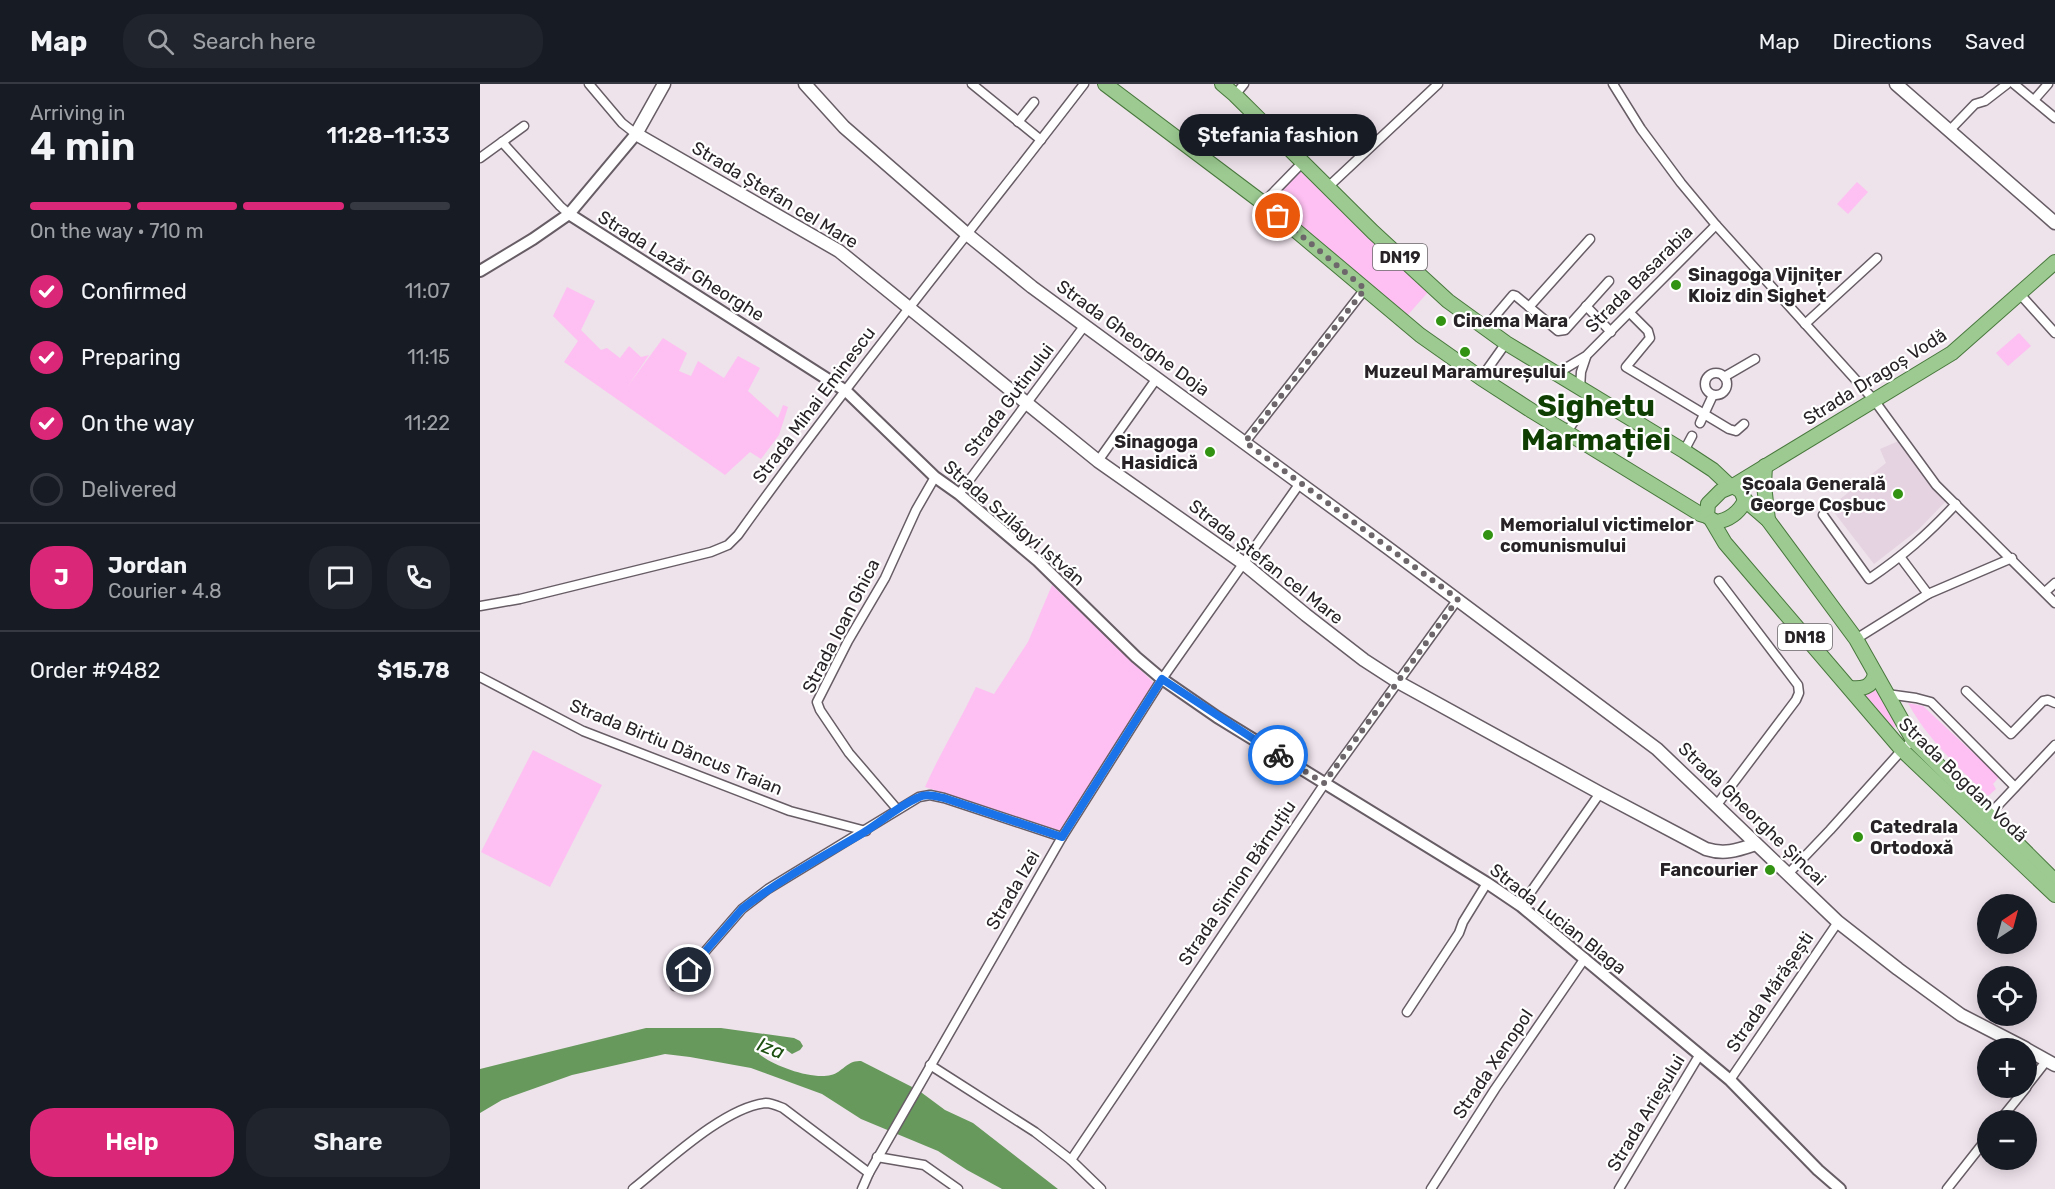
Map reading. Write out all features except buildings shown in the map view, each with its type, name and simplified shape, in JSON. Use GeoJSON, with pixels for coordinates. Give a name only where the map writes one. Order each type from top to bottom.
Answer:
{"type":"FeatureCollection","features":[{"type":"Feature","properties":{"kind":"main road"},"geometry":{"type":"LineString","coordinates":[[636,135],[664,84]]}},
{"type":"Feature","properties":{"kind":"main road","name":"Strada Gheorghe Doja"},"geometry":{"type":"LineString","coordinates":[[805,84],[844,127],[968,235],[1032,287],[1458,599]]}},
{"type":"Feature","properties":{"kind":"main road","name":"DN19"},"geometry":{"type":"LineString","coordinates":[[1105,84],[1263,203],[1420,335],[1481,378],[1700,514],[1710,518]]}},
{"type":"Feature","properties":{"kind":"main road","name":"DN19"},"geometry":{"type":"LineString","coordinates":[[1222,84],[1240,89],[1303,162],[1448,302],[1506,343],[1684,451],[1713,470],[1731,486]]}},
{"type":"Feature","properties":{"kind":"main road"},"geometry":{"type":"LineString","coordinates":[[1896,84],[2055,223]]}},
{"type":"Feature","properties":{"kind":"main road","name":"Strada Ștefan cel Mare"},"geometry":{"type":"LineString","coordinates":[[636,135],[839,251],[1098,461],[1243,563],[1355,654],[1398,682],[1706,849],[1718,853],[1729,852],[1756,844]]}},
{"type":"Feature","properties":{"kind":"main road","name":"Strada Dragoș Vodă"},"geometry":{"type":"LineString","coordinates":[[1731,486],[1952,352],[2054,263]]}},
{"type":"Feature","properties":{"kind":"main road"},"geometry":{"type":"LineString","coordinates":[[1765,466],[1764,497],[1768,520]]}},
{"type":"Feature","properties":{"kind":"main road","name":"Strada Dragoș Vodă"},"geometry":{"type":"LineString","coordinates":[[1745,499],[1765,466]]}},
{"type":"Feature","properties":{"kind":"main road"},"geometry":{"type":"LineString","coordinates":[[1731,486],[1741,491],[1745,499],[1740,509],[1729,518],[1719,522],[1710,518],[1707,506],[1710,501],[1731,486]]}},
{"type":"Feature","properties":{"kind":"main road","name":"DN18"},"geometry":{"type":"LineString","coordinates":[[1745,499],[1768,520],[1856,639]]}},
{"type":"Feature","properties":{"kind":"main road","name":"Strada Bogdan Vodă"},"geometry":{"type":"LineString","coordinates":[[1710,518],[1725,543],[1902,750],[2055,881]]}},
{"type":"Feature","properties":{"kind":"main road","name":"Strada Gheorghe Șincai"},"geometry":{"type":"LineString","coordinates":[[1458,599],[1658,749],[1838,922],[1961,1015],[2005,1038]]}},
{"type":"Feature","properties":{"kind":"main road","name":"Strada Bogdan Vodă"},"geometry":{"type":"LineString","coordinates":[[1856,639],[1913,740],[2055,895]]}},
{"type":"Feature","properties":{"kind":"main road"},"geometry":{"type":"LineString","coordinates":[[1850,688],[1861,689],[1869,686],[1874,681],[1875,674]]}},
{"type":"Feature","properties":{"kind":"main road","name":"Strada Gheorghe Șincai"},"geometry":{"type":"LineString","coordinates":[[2037,1055],[2051,1063]]}},
{"type":"Feature","properties":{"kind":"street","name":"Strada Ștefan cel Mare"},"geometry":{"type":"LineString","coordinates":[[588,84],[622,123],[636,135]]}},
{"type":"Feature","properties":{"kind":"street"},"geometry":{"type":"LineString","coordinates":[[972,84],[1041,140]]}},
{"type":"Feature","properties":{"kind":"street","name":"Strada Mihai Eminescu"},"geometry":{"type":"LineString","coordinates":[[480,606],[520,599],[711,552],[728,545],[738,535],[909,307],[968,235],[1084,84]]}},
{"type":"Feature","properties":{"kind":"street"},"geometry":{"type":"LineString","coordinates":[[1328,187],[1438,84]]}},
{"type":"Feature","properties":{"kind":"street"},"geometry":{"type":"LineString","coordinates":[[1613,84],[1641,129],[1681,183],[1874,400],[1936,485],[2055,603]]}},
{"type":"Feature","properties":{"kind":"street"},"geometry":{"type":"LineString","coordinates":[[1950,130],[1976,104],[1985,102],[2007,84]]}},
{"type":"Feature","properties":{"kind":"street"},"geometry":{"type":"LineString","coordinates":[[2014,84],[2055,118]]}},
{"type":"Feature","properties":{"kind":"street"},"geometry":{"type":"LineString","coordinates":[[2034,100],[2048,84]]}},
{"type":"Feature","properties":{"kind":"street"},"geometry":{"type":"LineString","coordinates":[[1018,122],[1034,102]]}},
{"type":"Feature","properties":{"kind":"street"},"geometry":{"type":"LineString","coordinates":[[480,158],[525,126]]}},
{"type":"Feature","properties":{"kind":"street"},"geometry":{"type":"LineString","coordinates":[[480,271],[569,214],[636,135]]}},
{"type":"Feature","properties":{"kind":"street","name":"Strada Lazăr Gheorghe"},"geometry":{"type":"LineString","coordinates":[[502,142],[569,214],[846,391]]}},
{"type":"Feature","properties":{"kind":"street"},"geometry":{"type":"LineString","coordinates":[[1263,203],[1303,162]]}},
{"type":"Feature","properties":{"kind":"street","name":"Strada Basarabia"},"geometry":{"type":"LineString","coordinates":[[1556,374],[1586,356],[1716,225]]}},
{"type":"Feature","properties":{"kind":"street"},"geometry":{"type":"LineString","coordinates":[[1529,307],[1590,239]]}},
{"type":"Feature","properties":{"kind":"street"},"geometry":{"type":"LineString","coordinates":[[1805,324],[1877,258]]}},
{"type":"Feature","properties":{"kind":"street"},"geometry":{"type":"LineString","coordinates":[[1485,328],[1513,295],[1558,332],[1562,332],[1609,281]]}},
{"type":"Feature","properties":{"kind":"street"},"geometry":{"type":"LineString","coordinates":[[1245,442],[1365,289]]}},
{"type":"Feature","properties":{"kind":"street"},"geometry":{"type":"LineString","coordinates":[[2019,293],[2055,333]]}},
{"type":"Feature","properties":{"kind":"street"},"geometry":{"type":"LineString","coordinates":[[1586,306],[1611,332]]}},
{"type":"Feature","properties":{"kind":"street"},"geometry":{"type":"LineString","coordinates":[[1630,313],[1648,331],[1650,338],[1626,367],[1703,418],[1736,431],[1744,424]]}},
{"type":"Feature","properties":{"kind":"street","name":"Strada Gutinului"},"geometry":{"type":"LineString","coordinates":[[959,494],[1085,326]]}},
{"type":"Feature","properties":{"kind":"street"},"geometry":{"type":"LineString","coordinates":[[1481,378],[1506,343]]}},
{"type":"Feature","properties":{"kind":"street","name":"Strada Basarabia"},"geometry":{"type":"LineString","coordinates":[[1586,356],[1581,372],[1586,391]]}},
{"type":"Feature","properties":{"kind":"street"},"geometry":{"type":"LineString","coordinates":[[1724,377],[1755,359]]}},
{"type":"Feature","properties":{"kind":"street"},"geometry":{"type":"LineString","coordinates":[[1712,374],[1721,374],[1727,381],[1725,390],[1722,394],[1713,395],[1706,389],[1706,380],[1712,374]]}},
{"type":"Feature","properties":{"kind":"street"},"geometry":{"type":"LineString","coordinates":[[1098,461],[1157,378]]}},
{"type":"Feature","properties":{"kind":"street","name":"Strada Szilágyi István"},"geometry":{"type":"LineString","coordinates":[[846,391],[935,477],[959,494],[1038,561],[1136,657],[1162,679]]}},
{"type":"Feature","properties":{"kind":"street"},"geometry":{"type":"LineString","coordinates":[[1567,432],[1586,391]]}},
{"type":"Feature","properties":{"kind":"street"},"geometry":{"type":"LineString","coordinates":[[1703,418],[1713,395]]}},
{"type":"Feature","properties":{"kind":"street"},"geometry":{"type":"LineString","coordinates":[[1684,451],[1692,435]]}},
{"type":"Feature","properties":{"kind":"street","name":"Strada Ioan Ghica"},"geometry":{"type":"LineString","coordinates":[[897,809],[849,753],[817,702],[848,640],[885,578],[916,510],[935,477]]}},
{"type":"Feature","properties":{"kind":"street","name":"Strada Izei"},"geometry":{"type":"LineString","coordinates":[[862,1189],[922,1079],[1062,837],[1162,679],[1300,483]]}},
{"type":"Feature","properties":{"kind":"street"},"geometry":{"type":"LineString","coordinates":[[1823,515],[1869,579],[1901,558],[1927,536],[1956,504]]}},
{"type":"Feature","properties":{"kind":"street"},"geometry":{"type":"LineString","coordinates":[[1901,558],[1928,594]]}},
{"type":"Feature","properties":{"kind":"street"},"geometry":{"type":"LineString","coordinates":[[1856,639],[1928,594],[2012,558]]}},
{"type":"Feature","properties":{"kind":"street"},"geometry":{"type":"LineString","coordinates":[[1716,806],[1799,693],[1798,685],[1719,580]]}},
{"type":"Feature","properties":{"kind":"street"},"geometry":{"type":"LineString","coordinates":[[2046,592],[2055,584]]}},
{"type":"Feature","properties":{"kind":"street","name":"Strada Simion Bărnuțiu"},"geometry":{"type":"LineString","coordinates":[[1071,1160],[1324,783],[1458,599]]}},
{"type":"Feature","properties":{"kind":"street","name":"Strada Birtiu Dăncus Traian"},"geometry":{"type":"LineString","coordinates":[[480,677],[583,731],[790,811],[866,831]]}},
{"type":"Feature","properties":{"kind":"street","name":"Strada Lucian Blaga"},"geometry":{"type":"LineString","coordinates":[[1162,679],[1217,717],[1521,906],[1730,1080],[1811,1164],[1840,1189]]}},
{"type":"Feature","properties":{"kind":"street"},"geometry":{"type":"LineString","coordinates":[[1966,691],[2011,734],[2043,701],[2048,700],[2055,703]]}},
{"type":"Feature","properties":{"kind":"street"},"geometry":{"type":"LineString","coordinates":[[1887,694],[1930,702],[2015,787]]}},
{"type":"Feature","properties":{"kind":"street"},"geometry":{"type":"LineString","coordinates":[[1788,874],[1913,740]]}},
{"type":"Feature","properties":{"kind":"street"},"geometry":{"type":"LineString","coordinates":[[1985,819],[2055,746]]}},
{"type":"Feature","properties":{"kind":"street"},"geometry":{"type":"LineString","coordinates":[[1521,906],[1600,793]]}},
{"type":"Feature","properties":{"kind":"street"},"geometry":{"type":"LineString","coordinates":[[675,986],[742,909],[768,889],[919,797],[930,795],[975,807],[1062,837]]}},
{"type":"Feature","properties":{"kind":"street"},"geometry":{"type":"LineString","coordinates":[[1407,1012],[1459,933],[1463,922],[1487,883]]}},
{"type":"Feature","properties":{"kind":"street","name":"Strada Mărășești"},"geometry":{"type":"LineString","coordinates":[[1730,1080],[1838,922]]}},
{"type":"Feature","properties":{"kind":"street","name":"Strada Xenopol"},"geometry":{"type":"LineString","coordinates":[[1431,1189],[1585,958]]}},
{"type":"Feature","properties":{"kind":"street","name":"Strada Arieșului"},"geometry":{"type":"LineString","coordinates":[[1619,1189],[1700,1054]]}},
{"type":"Feature","properties":{"kind":"street"},"geometry":{"type":"LineString","coordinates":[[2037,1076],[2051,1063]]}},
{"type":"Feature","properties":{"kind":"street"},"geometry":{"type":"LineString","coordinates":[[930,1065],[1035,1132],[1071,1160],[1101,1189]]}},
{"type":"Feature","properties":{"kind":"street"},"geometry":{"type":"LineString","coordinates":[[2008,1110],[2017,1098]]}},
{"type":"Feature","properties":{"kind":"street"},"geometry":{"type":"LineString","coordinates":[[633,1189],[719,1121],[768,1102],[783,1108],[869,1173]]}},
{"type":"Feature","properties":{"kind":"street"},"geometry":{"type":"LineString","coordinates":[[1947,1189],[1977,1151]]}},
{"type":"Feature","properties":{"kind":"street"},"geometry":{"type":"LineString","coordinates":[[878,1157],[924,1165],[958,1189]]}},
{"type":"Feature","properties":{"kind":"shaded area"},"geometry":{"type":"Polygon","coordinates":[[[1302,169],[1428,292],[1406,317],[1270,204],[1302,169]]]}},
{"type":"Feature","properties":{"kind":"shaded area"},"geometry":{"type":"Polygon","coordinates":[[[1857,182],[1868,192],[1848,214],[1837,204],[1857,182]]]}},
{"type":"Feature","properties":{"kind":"shaded area"},"geometry":{"type":"Polygon","coordinates":[[[567,287],[595,301],[581,330],[601,350],[607,348],[620,358],[629,346],[641,357],[649,355],[628,386],[663,338],[687,353],[679,371],[691,376],[698,361],[724,378],[738,356],[760,368],[748,391],[778,418],[783,405],[788,407],[779,435],[761,459],[750,452],[725,475],[564,362],[578,341],[553,316],[567,287]]]}},
{"type":"Feature","properties":{"kind":"shaded area"},"geometry":{"type":"Polygon","coordinates":[[[2019,333],[2031,346],[2008,366],[1996,353],[2019,333]]]}},
{"type":"Feature","properties":{"kind":"shaded area"},"geometry":{"type":"Polygon","coordinates":[[[1901,440],[1946,501],[1919,529],[1874,564],[1830,507],[1886,463],[1880,449],[1901,440]]]}},
{"type":"Feature","properties":{"kind":"shaded area"},"geometry":{"type":"Polygon","coordinates":[[[1052,585],[1154,683],[1061,831],[925,787],[976,687],[994,694],[1028,642],[1052,585]]]}},
{"type":"Feature","properties":{"kind":"shaded area"},"geometry":{"type":"Polygon","coordinates":[[[1874,683],[1900,723],[1890,730],[1860,694],[1874,683]]]}},
{"type":"Feature","properties":{"kind":"shaded area"},"geometry":{"type":"Polygon","coordinates":[[[1908,703],[1923,706],[1999,777],[1993,784],[1996,789],[1988,796],[1966,775],[1934,741],[1908,703]]]}},
{"type":"Feature","properties":{"kind":"shaded area"},"geometry":{"type":"Polygon","coordinates":[[[533,750],[602,785],[550,887],[481,852],[533,750]]]}},
{"type":"Feature","properties":{"kind":"shaded area"},"geometry":{"type":"Polygon","coordinates":[[[646,1028],[721,1028],[794,1038],[803,1046],[792,1054],[774,1041],[762,1046],[759,1054],[783,1067],[814,1076],[831,1075],[852,1062],[861,1061],[918,1090],[945,1110],[973,1123],[1058,1189],[1002,1189],[938,1151],[861,1119],[822,1094],[751,1068],[690,1057],[665,1054],[572,1075],[502,1100],[480,1113],[480,1069],[646,1028]]]}},
{"type":"Feature","properties":{"kind":"way so far"},"geometry":{"type":"LineString","coordinates":[[1278,216],[1365,289],[1245,442],[1458,599],[1324,783],[1278,755]]}},
{"type":"Feature","properties":{"kind":"place","name":"Ștefania fashion"},"geometry":{"type":"Point","coordinates":[1278,216]}},
{"type":"Feature","properties":{"kind":"place","name":"Sinagoga Vijnițer Kloiz din Sighet"},"geometry":{"type":"Point","coordinates":[1676,285]}},
{"type":"Feature","properties":{"kind":"place","name":"Cinema Mara"},"geometry":{"type":"Point","coordinates":[1441,321]}},
{"type":"Feature","properties":{"kind":"place","name":"Muzeul Maramureșului"},"geometry":{"type":"Point","coordinates":[1465,352]}},
{"type":"Feature","properties":{"kind":"place","name":"Sinagoga Hasidică"},"geometry":{"type":"Point","coordinates":[1210,452]}},
{"type":"Feature","properties":{"kind":"place","name":"Școala Generală George Coșbuc"},"geometry":{"type":"Point","coordinates":[1898,494]}},
{"type":"Feature","properties":{"kind":"place","name":"Memorialul victimelor comunismului"},"geometry":{"type":"Point","coordinates":[1488,535]}},
{"type":"Feature","properties":{"kind":"place","name":"Catedrala Ortodoxă"},"geometry":{"type":"Point","coordinates":[1858,837]}},
{"type":"Feature","properties":{"kind":"place","name":"Fancourier"},"geometry":{"type":"Point","coordinates":[1770,870]}},
{"type":"Feature","properties":{"kind":"district","name":"Sighetu Marmației"},"geometry":{"type":"Point","coordinates":[1596,423]}},
{"type":"Feature","properties":{"kind":"route"},"geometry":{"type":"LineString","coordinates":[[689,970],[742,909],[768,889],[919,797],[930,795],[944,798],[1062,837],[1162,679],[1278,755]]}},
{"type":"Feature","properties":{"kind":"water label","name":"Iza"},"geometry":{"type":"Point","coordinates":[771,1048]}}]}
